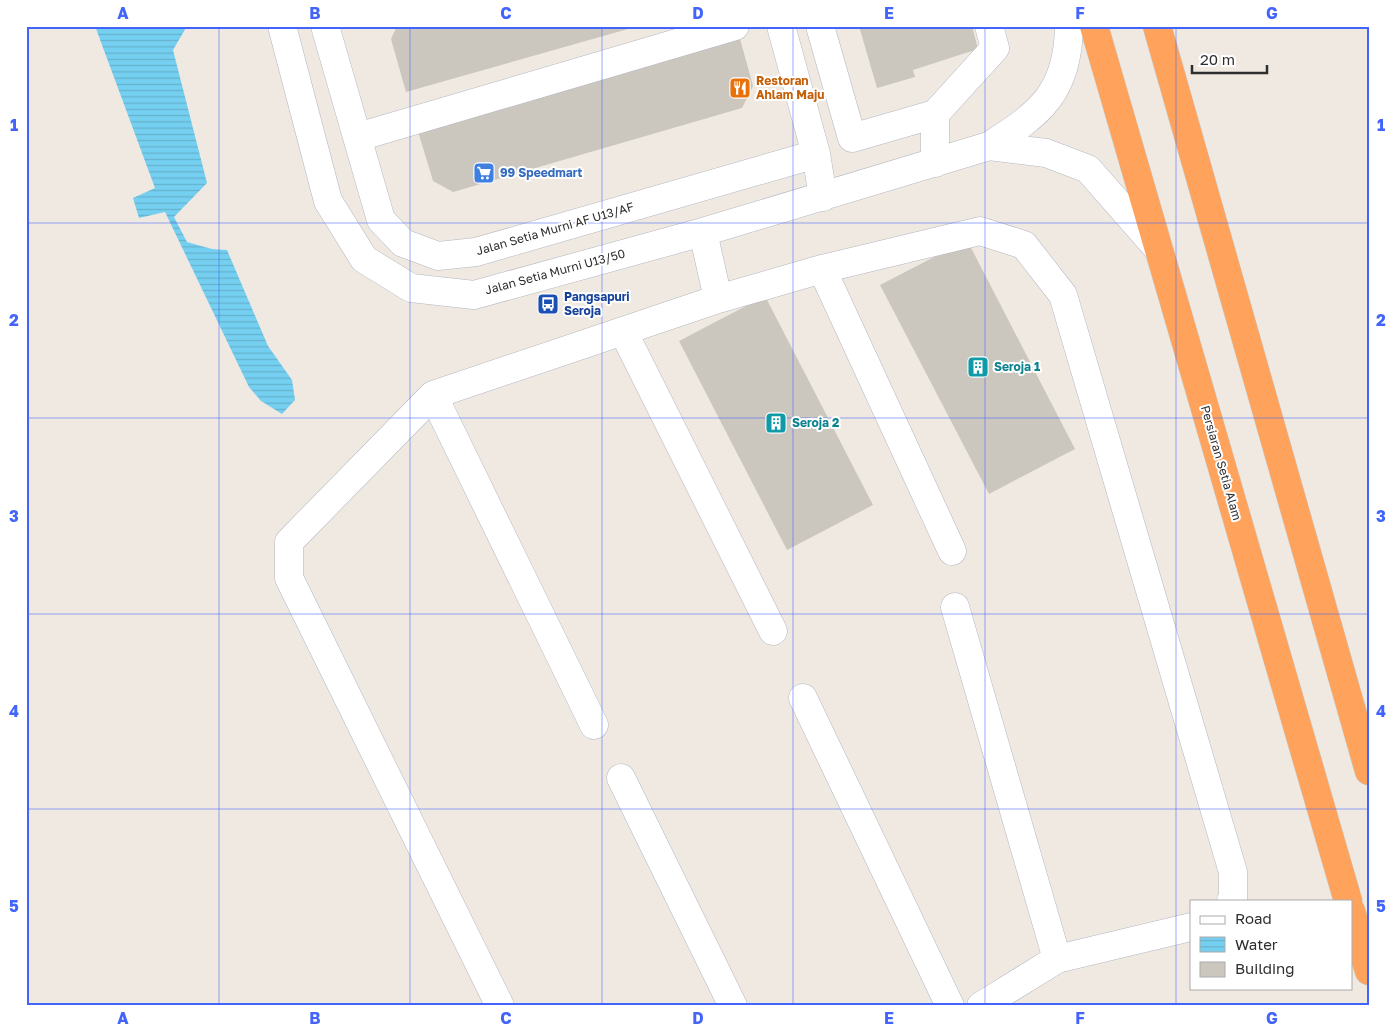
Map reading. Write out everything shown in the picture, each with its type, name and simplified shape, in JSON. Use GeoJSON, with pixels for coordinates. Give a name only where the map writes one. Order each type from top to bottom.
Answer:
{"type":"FeatureCollection","features":[{"type":"Feature","properties":{"kind":"highway","name":"Persiaran Setia Alam"},"geometry":{"type":"LineString","coordinates":[[1094,26],[1348,900]]}},
{"type":"Feature","properties":{"kind":"highway"},"geometry":{"type":"LineString","coordinates":[[1157,26],[1369,771]]}},
{"type":"Feature","properties":{"kind":"highway"},"geometry":{"type":"LineString","coordinates":[[1159,250],[1154,261],[1342,900]]}},
{"type":"Feature","properties":{"kind":"highway"},"geometry":{"type":"LineString","coordinates":[[1352,914],[1369,971]]}},
{"type":"Feature","properties":{"kind":"highway"},"geometry":{"type":"LineString","coordinates":[[1352,934],[1369,990]]}},
{"type":"Feature","properties":{"kind":"street","name":"Jalan Setia Murni U13/50"},"geometry":{"type":"LineString","coordinates":[[282,26],[328,201],[364,259],[411,288],[474,295],[703,232],[989,146]]}},
{"type":"Feature","properties":{"kind":"street","name":"Jalan Setia Murni AF U13/AF"},"geometry":{"type":"LineString","coordinates":[[325,26],[381,220],[403,243],[438,256],[476,252],[816,154]]}},
{"type":"Feature","properties":{"kind":"street"},"geometry":{"type":"LineString","coordinates":[[358,137],[735,26]]}},
{"type":"Feature","properties":{"kind":"street"},"geometry":{"type":"LineString","coordinates":[[780,26],[816,154],[823,196]]}},
{"type":"Feature","properties":{"kind":"street"},"geometry":{"type":"LineString","coordinates":[[820,26],[852,138],[935,114],[995,48],[989,26]]}},
{"type":"Feature","properties":{"kind":"street"},"geometry":{"type":"LineString","coordinates":[[989,146],[1027,122],[1053,94],[1068,52],[1069,26]]}},
{"type":"Feature","properties":{"kind":"street"},"geometry":{"type":"LineString","coordinates":[[935,114],[935,163]]}},
{"type":"Feature","properties":{"kind":"street"},"geometry":{"type":"LineString","coordinates":[[989,146],[1046,153],[1088,169],[1159,250]]}},
{"type":"Feature","properties":{"kind":"street"},"geometry":{"type":"LineString","coordinates":[[500,1006],[289,578],[289,542],[433,395],[718,299],[822,269],[980,231],[1024,245],[1063,295],[1233,872],[1232,900]]}},
{"type":"Feature","properties":{"kind":"street"},"geometry":{"type":"LineString","coordinates":[[703,232],[718,299]]}},
{"type":"Feature","properties":{"kind":"street"},"geometry":{"type":"LineString","coordinates":[[822,269],[952,550]]}},
{"type":"Feature","properties":{"kind":"street"},"geometry":{"type":"LineString","coordinates":[[623,331],[773,631]]}},
{"type":"Feature","properties":{"kind":"street"},"geometry":{"type":"LineString","coordinates":[[433,395],[594,725]]}},
{"type":"Feature","properties":{"kind":"street"},"geometry":{"type":"LineString","coordinates":[[955,607],[1057,959]]}},
{"type":"Feature","properties":{"kind":"street"},"geometry":{"type":"LineString","coordinates":[[803,698],[950,1006]]}},
{"type":"Feature","properties":{"kind":"street"},"geometry":{"type":"LineString","coordinates":[[621,778],[733,1006]]}},
{"type":"Feature","properties":{"kind":"street"},"geometry":{"type":"LineString","coordinates":[[981,1006],[1057,959],[1190,927]]}},
{"type":"Feature","properties":{"kind":"water"},"geometry":{"type":"Polygon","coordinates":[[[95,26],[187,26],[173,50],[207,183],[174,217],[187,242],[212,249],[227,250],[268,346],[292,380],[295,400],[282,414],[261,401],[249,387],[165,212],[139,218],[133,198],[155,188],[95,26]]]}},
{"type":"Feature","properties":{"kind":"building"},"geometry":{"type":"Polygon","coordinates":[[[397,26],[635,27],[406,92],[391,39],[397,26]]]}},
{"type":"Feature","properties":{"kind":"building"},"geometry":{"type":"Polygon","coordinates":[[[859,26],[972,26],[978,49],[913,70],[915,77],[877,88],[859,26]]]}},
{"type":"Feature","properties":{"kind":"building"},"geometry":{"type":"Polygon","coordinates":[[[739,35],[753,86],[742,108],[453,192],[433,181],[417,128],[739,35]]]}},
{"type":"Feature","properties":{"kind":"building","name":"Seroja 1"},"geometry":{"type":"Polygon","coordinates":[[[967,240],[1075,449],[989,494],[880,285],[967,240]]]}},
{"type":"Feature","properties":{"kind":"building","name":"Seroja 2"},"geometry":{"type":"Polygon","coordinates":[[[765,296],[873,505],[787,550],[679,341],[765,296]]]}},
{"type":"Feature","properties":{"kind":"place","name":"Restoran Ahlam Maju"},"geometry":{"type":"Point","coordinates":[740,88]}},
{"type":"Feature","properties":{"kind":"place","name":"99 Speedmart"},"geometry":{"type":"Point","coordinates":[484,173]}},
{"type":"Feature","properties":{"kind":"place","name":"Pangsapuri Seroja"},"geometry":{"type":"Point","coordinates":[548,304]}},
{"type":"Feature","properties":{"kind":"place","name":"Seroja 1"},"geometry":{"type":"Point","coordinates":[978,367]}},
{"type":"Feature","properties":{"kind":"place","name":"Seroja 2"},"geometry":{"type":"Point","coordinates":[776,423]}}]}
